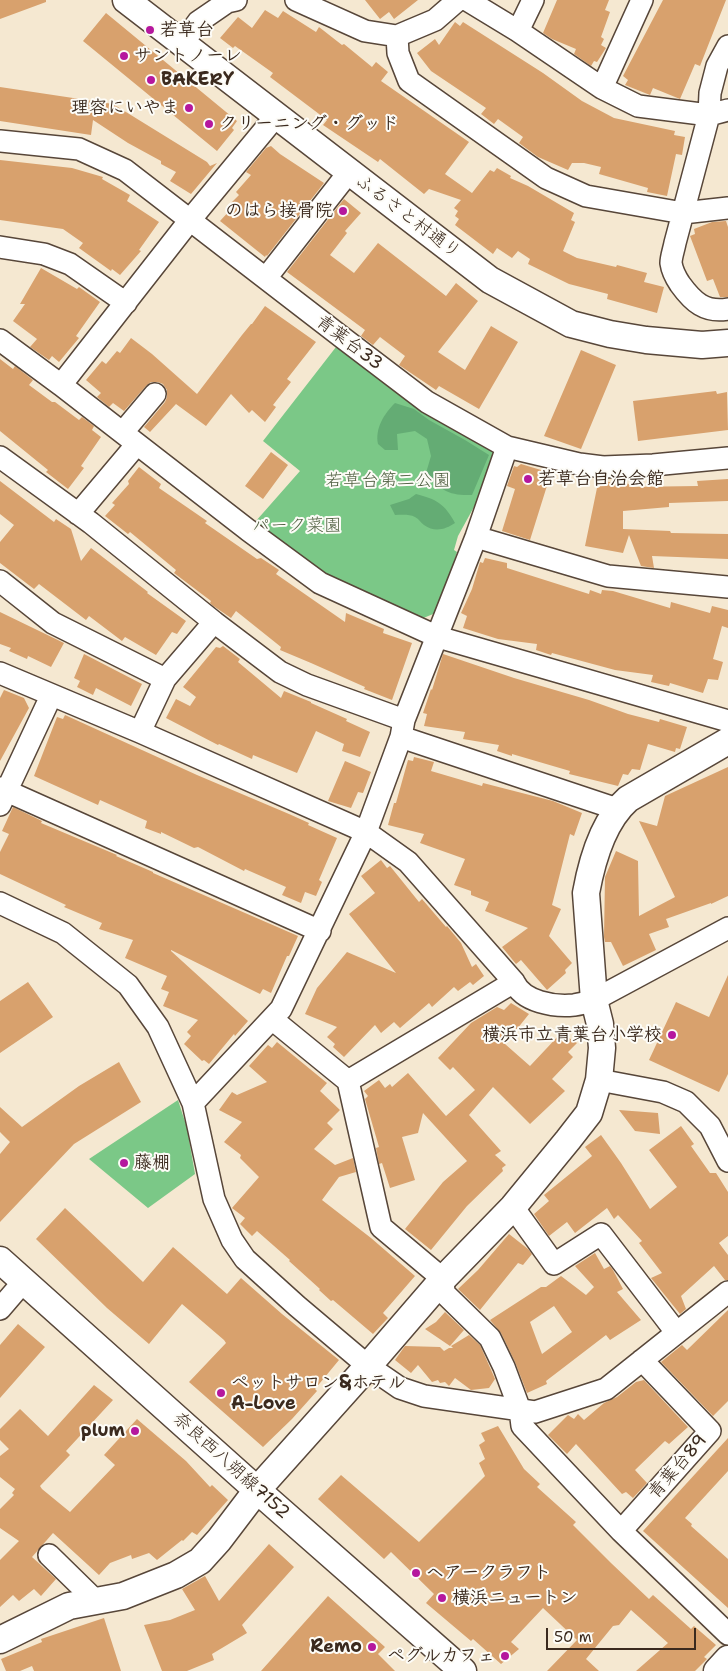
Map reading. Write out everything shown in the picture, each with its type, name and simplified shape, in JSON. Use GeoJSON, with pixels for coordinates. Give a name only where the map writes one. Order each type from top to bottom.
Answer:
{"type":"FeatureCollection","features":[{"type":"Feature","properties":{"kind":"street","name":"ふるさと村通り"},"geometry":{"type":"LineString","coordinates":[[126,0],[490,280],[571,324],[610,334],[646,340],[702,345],[728,343]]}},
{"type":"Feature","properties":{"kind":"street"},"geometry":{"type":"LineString","coordinates":[[182,44],[198,22],[228,2],[236,0]]}},
{"type":"Feature","properties":{"kind":"street"},"geometry":{"type":"LineString","coordinates":[[296,0],[366,31],[397,36],[435,20],[458,0]]}},
{"type":"Feature","properties":{"kind":"street"},"geometry":{"type":"LineString","coordinates":[[467,0],[518,31],[602,88],[638,106],[718,113]]}},
{"type":"Feature","properties":{"kind":"street"},"geometry":{"type":"LineString","coordinates":[[518,31],[533,0]]}},
{"type":"Feature","properties":{"kind":"street"},"geometry":{"type":"LineString","coordinates":[[602,88],[642,0]]}},
{"type":"Feature","properties":{"kind":"street"},"geometry":{"type":"LineString","coordinates":[[397,36],[398,53],[409,81],[546,178],[586,196],[683,213],[728,208]]}},
{"type":"Feature","properties":{"kind":"street"},"geometry":{"type":"LineString","coordinates":[[728,46],[717,66],[710,93],[718,113],[683,213],[671,262],[675,276],[688,296],[702,307],[718,311],[728,309]]}},
{"type":"Feature","properties":{"kind":"street"},"geometry":{"type":"LineString","coordinates":[[61,385],[190,220],[276,116]]}},
{"type":"Feature","properties":{"kind":"street","name":"青葉台33"},"geometry":{"type":"LineString","coordinates":[[0,141],[80,149],[125,170],[427,402],[507,447],[579,464],[603,466],[653,465],[728,458]]}},
{"type":"Feature","properties":{"kind":"street"},"geometry":{"type":"LineString","coordinates":[[266,278],[348,172]]}},
{"type":"Feature","properties":{"kind":"street"},"geometry":{"type":"LineString","coordinates":[[0,247],[44,254],[70,264],[126,304]]}},
{"type":"Feature","properties":{"kind":"street"},"geometry":{"type":"LineString","coordinates":[[0,340],[312,578],[438,637],[728,721]]}},
{"type":"Feature","properties":{"kind":"street"},"geometry":{"type":"LineString","coordinates":[[78,514],[130,438],[155,394]]}},
{"type":"Feature","properties":{"kind":"street"},"geometry":{"type":"LineString","coordinates":[[193,1102],[281,1009],[320,932],[366,832],[476,537],[507,447]]}},
{"type":"Feature","properties":{"kind":"street"},"geometry":{"type":"LineString","coordinates":[[0,457],[78,514],[280,672],[403,729],[617,809]]}},
{"type":"Feature","properties":{"kind":"street"},"geometry":{"type":"LineString","coordinates":[[476,537],[608,576],[728,587]]}},
{"type":"Feature","properties":{"kind":"street"},"geometry":{"type":"LineString","coordinates":[[0,581],[53,623],[165,679]]}},
{"type":"Feature","properties":{"kind":"street"},"geometry":{"type":"LineString","coordinates":[[140,732],[165,679],[214,622]]}},
{"type":"Feature","properties":{"kind":"street"},"geometry":{"type":"LineString","coordinates":[[0,673],[140,732],[366,832],[408,862],[514,982],[516,988],[531,998],[551,1005],[573,1005],[594,1000],[728,928]]}},
{"type":"Feature","properties":{"kind":"street"},"geometry":{"type":"LineString","coordinates":[[51,696],[2,794],[320,932]]}},
{"type":"Feature","properties":{"kind":"street"},"geometry":{"type":"LineString","coordinates":[[0,1640],[69,1606],[123,1596],[176,1576],[200,1561],[219,1540],[257,1490],[443,1279],[513,1207],[589,1112],[599,1080],[602,1048],[600,1024],[594,1000],[586,892],[589,875],[601,841],[617,809],[628,799],[728,741]]}},
{"type":"Feature","properties":{"kind":"street"},"geometry":{"type":"LineString","coordinates":[[0,903],[63,933],[128,986],[158,1027],[193,1102],[214,1199],[232,1240],[246,1259],[284,1294],[368,1366],[400,1388],[424,1396],[535,1412],[606,1389],[728,1292]]}},
{"type":"Feature","properties":{"kind":"street"},"geometry":{"type":"LineString","coordinates":[[348,1081],[514,982]]}},
{"type":"Feature","properties":{"kind":"street"},"geometry":{"type":"LineString","coordinates":[[272,1018],[348,1081],[381,1227],[443,1279],[444,1293],[490,1338],[504,1367],[520,1410],[522,1426],[621,1531],[728,1634]]}},
{"type":"Feature","properties":{"kind":"street"},"geometry":{"type":"LineString","coordinates":[[599,1080],[663,1092],[686,1102],[710,1126],[728,1161]]}},
{"type":"Feature","properties":{"kind":"street"},"geometry":{"type":"LineString","coordinates":[[513,1207],[554,1264],[601,1234],[676,1332]]}},
{"type":"Feature","properties":{"kind":"street","name":"奈良西八朔線7152"},"geometry":{"type":"LineString","coordinates":[[0,1260],[463,1671]]}},
{"type":"Feature","properties":{"kind":"street"},"geometry":{"type":"LineString","coordinates":[[0,1309],[24,1281]]}},
{"type":"Feature","properties":{"kind":"street","name":"青葉台89"},"geometry":{"type":"LineString","coordinates":[[621,1531],[710,1431],[642,1360]]}},
{"type":"Feature","properties":{"kind":"street"},"geometry":{"type":"LineString","coordinates":[[49,1555],[96,1601]]}},
{"type":"Feature","properties":{"kind":"street"},"geometry":{"type":"LineString","coordinates":[[717,1671],[728,1659]]}},
{"type":"Feature","properties":{"kind":"green space","name":"若草台第二公園"},"geometry":{"type":"Polygon","coordinates":[[[343,338],[507,447],[458,536],[454,550],[457,552],[438,612],[421,619],[365,598],[248,530],[300,471],[263,441],[343,338]]]}},
{"type":"Feature","properties":{"kind":"green space"},"geometry":{"type":"Polygon","coordinates":[[[395,403],[414,409],[429,420],[489,455],[472,495],[451,493],[441,488],[431,479],[426,473],[431,456],[427,439],[415,431],[397,434],[398,450],[385,450],[378,444],[377,438],[381,422],[395,403]]]}},
{"type":"Feature","properties":{"kind":"green space"},"geometry":{"type":"Polygon","coordinates":[[[416,494],[439,503],[448,511],[455,523],[448,527],[432,529],[413,516],[395,515],[390,505],[409,499],[416,494]]]}},
{"type":"Feature","properties":{"kind":"green space"},"geometry":{"type":"Polygon","coordinates":[[[178,1100],[187,1128],[195,1174],[148,1208],[89,1159],[178,1100]]]}},
{"type":"Feature","properties":{"kind":"building"},"geometry":{"type":"Polygon","coordinates":[[[0,0],[46,0],[46,2],[0,19],[0,0]]]}},
{"type":"Feature","properties":{"kind":"building"},"geometry":{"type":"Polygon","coordinates":[[[365,0],[418,0],[394,19],[389,12],[380,19],[365,0]]]}},
{"type":"Feature","properties":{"kind":"building"},"geometry":{"type":"Polygon","coordinates":[[[557,0],[609,0],[605,10],[610,12],[601,37],[604,39],[601,45],[606,48],[597,62],[594,61],[591,66],[574,54],[576,49],[543,33],[557,0]]]}},
{"type":"Feature","properties":{"kind":"building"},"geometry":{"type":"Polygon","coordinates":[[[663,0],[726,0],[700,66],[695,64],[680,99],[653,88],[650,95],[625,85],[628,80],[623,76],[663,0]]]}},
{"type":"Feature","properties":{"kind":"building"},"geometry":{"type":"Polygon","coordinates":[[[265,10],[278,18],[283,11],[316,32],[319,27],[372,67],[376,62],[388,72],[381,81],[469,142],[445,174],[472,193],[490,170],[494,172],[497,168],[511,176],[510,178],[528,186],[574,213],[571,220],[575,222],[563,251],[577,258],[616,267],[617,265],[647,273],[644,282],[664,287],[657,313],[607,299],[608,294],[569,284],[528,264],[530,259],[518,251],[512,258],[497,248],[493,254],[455,225],[459,219],[455,216],[458,211],[454,208],[461,200],[429,189],[424,194],[380,159],[378,162],[323,125],[327,120],[270,77],[273,73],[235,46],[233,48],[220,38],[238,17],[252,28],[265,10]]]}},
{"type":"Feature","properties":{"kind":"building"},"geometry":{"type":"Polygon","coordinates":[[[106,13],[237,121],[232,128],[234,130],[217,151],[83,41],[106,13]]]}},
{"type":"Feature","properties":{"kind":"building"},"geometry":{"type":"Polygon","coordinates":[[[455,22],[460,26],[463,22],[543,73],[582,101],[614,118],[675,131],[674,135],[685,137],[682,155],[676,154],[667,196],[647,192],[648,188],[599,174],[601,167],[584,163],[572,163],[568,170],[538,157],[519,143],[523,137],[498,119],[494,124],[481,114],[486,108],[431,71],[417,53],[435,39],[439,45],[455,22]]]}},
{"type":"Feature","properties":{"kind":"building"},"geometry":{"type":"Polygon","coordinates":[[[0,87],[113,104],[207,162],[210,166],[217,163],[191,194],[170,181],[176,172],[93,120],[91,135],[0,121],[0,87]]]}},
{"type":"Feature","properties":{"kind":"building"},"geometry":{"type":"Polygon","coordinates":[[[271,146],[324,183],[265,257],[220,221],[232,208],[230,204],[239,195],[236,192],[251,175],[246,172],[266,148],[271,146]]]}},
{"type":"Feature","properties":{"kind":"building"},"geometry":{"type":"Polygon","coordinates":[[[0,160],[72,168],[103,177],[102,179],[130,195],[127,201],[159,222],[139,250],[141,251],[120,275],[112,269],[111,271],[79,248],[83,243],[63,229],[0,220],[0,160]]]}},
{"type":"Feature","properties":{"kind":"building"},"geometry":{"type":"Polygon","coordinates":[[[344,199],[361,213],[345,231],[347,233],[330,255],[354,273],[378,243],[446,296],[456,283],[478,301],[438,352],[465,370],[491,326],[518,342],[479,409],[439,386],[436,390],[399,365],[405,356],[380,337],[373,345],[361,336],[365,330],[287,272],[344,199]]]}},
{"type":"Feature","properties":{"kind":"building"},"geometry":{"type":"Polygon","coordinates":[[[726,221],[728,227],[728,297],[720,297],[713,279],[707,281],[690,236],[695,234],[694,229],[712,222],[726,221]]]}},
{"type":"Feature","properties":{"kind":"building"},"geometry":{"type":"Polygon","coordinates":[[[41,268],[77,289],[79,287],[100,302],[76,336],[79,338],[59,362],[52,356],[49,360],[30,347],[37,339],[13,321],[25,304],[20,304],[41,268]]]}},
{"type":"Feature","properties":{"kind":"building"},"geometry":{"type":"Polygon","coordinates":[[[265,306],[316,342],[287,379],[291,382],[273,405],[276,407],[265,422],[252,410],[249,413],[231,394],[206,426],[176,404],[150,432],[144,427],[167,397],[167,390],[163,384],[151,382],[124,411],[113,403],[109,407],[97,397],[101,393],[86,380],[102,361],[106,364],[117,351],[120,353],[131,338],[197,394],[265,306]]]}},
{"type":"Feature","properties":{"kind":"building"},"geometry":{"type":"Polygon","coordinates":[[[581,350],[616,365],[581,449],[544,436],[581,350]]]}},
{"type":"Feature","properties":{"kind":"building"},"geometry":{"type":"Polygon","coordinates":[[[0,359],[13,369],[15,366],[33,380],[29,385],[52,402],[55,402],[79,420],[82,417],[94,426],[92,430],[101,437],[81,466],[84,468],[68,489],[0,431],[0,359]]]}},
{"type":"Feature","properties":{"kind":"building"},"geometry":{"type":"Polygon","coordinates":[[[716,391],[717,394],[727,392],[728,430],[638,441],[633,401],[716,391]]]}},
{"type":"Feature","properties":{"kind":"building"},"geometry":{"type":"Polygon","coordinates":[[[271,452],[288,465],[263,499],[245,486],[271,452]]]}},
{"type":"Feature","properties":{"kind":"building"},"geometry":{"type":"Polygon","coordinates":[[[521,464],[551,473],[530,540],[502,531],[515,489],[507,486],[514,466],[517,467],[521,464]]]}},
{"type":"Feature","properties":{"kind":"building"},"geometry":{"type":"Polygon","coordinates":[[[139,467],[161,484],[159,488],[207,521],[205,523],[257,559],[261,558],[279,570],[276,574],[345,622],[346,613],[384,629],[383,633],[412,643],[392,700],[280,650],[281,647],[236,611],[231,618],[212,605],[211,601],[174,573],[176,570],[130,532],[128,534],[105,516],[115,505],[112,503],[129,484],[128,481],[139,467]]]}},
{"type":"Feature","properties":{"kind":"building"},"geometry":{"type":"Polygon","coordinates":[[[728,479],[728,501],[669,503],[669,507],[623,511],[623,529],[670,531],[671,533],[728,534],[728,559],[652,556],[654,568],[641,566],[629,535],[623,553],[585,546],[600,481],[630,484],[629,487],[698,486],[697,481],[728,479]]]}},
{"type":"Feature","properties":{"kind":"building"},"geometry":{"type":"Polygon","coordinates":[[[0,481],[54,522],[56,519],[71,529],[81,561],[91,548],[147,593],[186,621],[177,634],[172,632],[156,655],[125,637],[122,641],[89,616],[86,620],[39,584],[34,589],[0,563],[0,542],[14,525],[0,514],[0,481]]]}},
{"type":"Feature","properties":{"kind":"building"},"geometry":{"type":"Polygon","coordinates":[[[485,558],[507,563],[507,568],[589,594],[590,590],[601,594],[602,590],[613,591],[670,608],[671,602],[710,613],[712,606],[728,610],[728,628],[722,626],[713,659],[723,662],[718,680],[708,679],[703,693],[670,683],[669,686],[651,682],[653,675],[615,670],[552,653],[551,655],[536,650],[537,644],[498,639],[463,628],[467,616],[461,613],[472,589],[480,562],[483,563],[485,558]]]}},
{"type":"Feature","properties":{"kind":"building"},"geometry":{"type":"Polygon","coordinates":[[[0,612],[64,643],[51,667],[28,656],[27,659],[9,651],[11,648],[0,644],[0,612]]]}},
{"type":"Feature","properties":{"kind":"building"},"geometry":{"type":"Polygon","coordinates":[[[223,646],[240,659],[238,662],[281,698],[284,691],[347,719],[346,721],[370,732],[360,757],[342,751],[344,744],[316,731],[297,773],[253,755],[252,759],[218,745],[166,718],[176,699],[190,706],[196,697],[183,687],[216,647],[220,648],[223,646]]]}},
{"type":"Feature","properties":{"kind":"building"},"geometry":{"type":"Polygon","coordinates":[[[84,654],[142,684],[131,706],[96,688],[93,695],[77,687],[80,681],[74,678],[84,654]]]}},
{"type":"Feature","properties":{"kind":"building"},"geometry":{"type":"Polygon","coordinates":[[[443,654],[628,714],[659,722],[660,719],[687,727],[680,749],[676,748],[675,752],[648,744],[640,770],[632,769],[628,775],[623,774],[618,786],[569,774],[570,771],[497,751],[499,745],[463,739],[465,732],[424,726],[427,714],[423,713],[443,654]]]}},
{"type":"Feature","properties":{"kind":"building"},"geometry":{"type":"Polygon","coordinates":[[[4,690],[24,698],[29,708],[0,761],[0,698],[4,690]]]}},
{"type":"Feature","properties":{"kind":"building"},"geometry":{"type":"Polygon","coordinates":[[[65,715],[309,823],[308,825],[337,838],[319,880],[322,882],[316,896],[305,892],[301,903],[282,895],[286,887],[245,869],[244,871],[198,847],[194,848],[161,832],[161,834],[145,828],[147,821],[100,800],[98,805],[34,776],[57,717],[63,719],[65,715]]]}},
{"type":"Feature","properties":{"kind":"building"},"geometry":{"type":"Polygon","coordinates":[[[414,757],[434,762],[431,771],[482,786],[483,783],[553,801],[582,813],[574,836],[570,834],[552,905],[561,909],[549,936],[572,963],[565,970],[566,973],[547,990],[521,960],[516,964],[502,947],[528,928],[485,911],[489,902],[471,895],[471,891],[454,885],[465,859],[420,843],[424,834],[388,825],[408,760],[413,761],[414,757]]]}},
{"type":"Feature","properties":{"kind":"building"},"geometry":{"type":"Polygon","coordinates":[[[345,761],[371,772],[363,793],[358,792],[351,808],[328,801],[345,761]]]}},
{"type":"Feature","properties":{"kind":"building"},"geometry":{"type":"Polygon","coordinates":[[[728,767],[728,896],[711,904],[666,919],[669,927],[649,934],[656,950],[623,966],[611,942],[605,942],[604,937],[605,877],[616,851],[638,861],[639,916],[675,897],[639,821],[657,826],[665,796],[728,767]]]}},
{"type":"Feature","properties":{"kind":"building"},"geometry":{"type":"Polygon","coordinates":[[[13,807],[42,821],[41,823],[298,936],[271,993],[263,989],[260,994],[171,950],[248,1021],[235,1036],[234,1034],[209,1064],[204,1060],[202,1061],[184,1044],[191,1036],[187,1032],[198,1020],[163,1006],[169,992],[161,989],[167,976],[125,958],[133,940],[99,929],[102,923],[64,907],[66,905],[0,874],[0,852],[9,834],[2,831],[13,807]]]}},
{"type":"Feature","properties":{"kind":"building"},"geometry":{"type":"Polygon","coordinates":[[[381,860],[387,868],[390,866],[419,902],[422,899],[447,926],[461,943],[472,967],[476,964],[484,976],[473,985],[470,982],[458,991],[454,987],[432,1007],[429,1003],[400,1028],[394,1022],[381,1033],[375,1025],[344,1057],[333,1047],[335,1044],[327,1037],[337,1027],[305,1014],[317,988],[347,952],[396,973],[349,914],[375,893],[361,876],[381,860]]]}},
{"type":"Feature","properties":{"kind":"building"},"geometry":{"type":"Polygon","coordinates":[[[728,975],[728,1074],[719,1092],[649,1060],[676,1002],[709,1017],[728,975]]]}},
{"type":"Feature","properties":{"kind":"building"},"geometry":{"type":"Polygon","coordinates":[[[28,982],[53,1017],[0,1053],[0,1001],[28,982]]]}},
{"type":"Feature","properties":{"kind":"building"},"geometry":{"type":"Polygon","coordinates":[[[511,1003],[529,1014],[505,1044],[530,1066],[561,1033],[577,1043],[568,1052],[573,1057],[552,1079],[565,1091],[530,1124],[493,1087],[469,1115],[501,1151],[495,1155],[506,1165],[502,1168],[503,1171],[467,1206],[431,1250],[405,1229],[443,1182],[467,1161],[423,1113],[418,1133],[402,1137],[415,1180],[390,1188],[382,1163],[379,1164],[376,1148],[379,1147],[365,1099],[368,1096],[364,1091],[379,1080],[385,1088],[390,1084],[392,1087],[408,1073],[446,1116],[475,1090],[453,1067],[450,1070],[438,1058],[471,1023],[497,1007],[504,1010],[511,1003]]]}},
{"type":"Feature","properties":{"kind":"building"},"geometry":{"type":"Polygon","coordinates":[[[277,1042],[327,1083],[320,1091],[340,1110],[327,1123],[333,1129],[314,1149],[335,1165],[353,1158],[356,1172],[339,1177],[322,1200],[371,1238],[415,1276],[383,1313],[388,1318],[373,1334],[333,1300],[331,1301],[290,1260],[257,1231],[252,1236],[240,1224],[245,1218],[232,1208],[259,1177],[240,1158],[241,1155],[224,1142],[242,1122],[219,1110],[232,1092],[237,1095],[267,1082],[249,1066],[268,1045],[272,1048],[277,1042]]]}},
{"type":"Feature","properties":{"kind":"building"},"geometry":{"type":"Polygon","coordinates":[[[119,1062],[141,1102],[74,1144],[0,1222],[0,1154],[10,1142],[0,1132],[0,1107],[22,1127],[79,1086],[119,1062]]]}},
{"type":"Feature","properties":{"kind":"building"},"geometry":{"type":"Polygon","coordinates":[[[619,1110],[658,1113],[660,1134],[635,1131],[619,1110]]]}},
{"type":"Feature","properties":{"kind":"building"},"geometry":{"type":"Polygon","coordinates":[[[681,1126],[694,1144],[691,1146],[710,1173],[716,1173],[728,1192],[728,1236],[719,1243],[728,1255],[728,1280],[725,1280],[714,1266],[681,1296],[686,1309],[680,1314],[651,1278],[662,1273],[639,1243],[642,1241],[618,1215],[614,1219],[607,1208],[575,1233],[567,1222],[549,1236],[534,1214],[549,1201],[544,1195],[592,1156],[585,1147],[601,1135],[650,1209],[677,1187],[649,1150],[681,1126]]]}},
{"type":"Feature","properties":{"kind":"building"},"geometry":{"type":"Polygon","coordinates":[[[65,1208],[143,1282],[173,1247],[227,1294],[241,1278],[339,1360],[315,1389],[317,1391],[263,1447],[189,1382],[226,1343],[224,1340],[182,1304],[149,1344],[107,1308],[36,1239],[65,1208]]]}},
{"type":"Feature","properties":{"kind":"building"},"geometry":{"type":"Polygon","coordinates":[[[509,1234],[532,1254],[523,1265],[518,1263],[480,1310],[458,1289],[478,1270],[509,1234]]]}},
{"type":"Feature","properties":{"kind":"building"},"geometry":{"type":"Polygon","coordinates":[[[595,1253],[604,1269],[610,1266],[613,1270],[623,1289],[617,1292],[641,1320],[610,1340],[606,1335],[546,1381],[547,1384],[527,1393],[501,1333],[490,1320],[561,1276],[586,1295],[594,1287],[575,1266],[595,1253]],[[554,1306],[530,1322],[542,1354],[572,1332],[554,1306]]]}},
{"type":"Feature","properties":{"kind":"building"},"geometry":{"type":"Polygon","coordinates":[[[728,1310],[728,1401],[713,1416],[661,1362],[682,1345],[687,1350],[728,1310]]]}},
{"type":"Feature","properties":{"kind":"building"},"geometry":{"type":"Polygon","coordinates":[[[445,1312],[464,1330],[450,1346],[425,1329],[436,1322],[445,1312]]]}},
{"type":"Feature","properties":{"kind":"building"},"geometry":{"type":"Polygon","coordinates":[[[18,1324],[45,1347],[0,1398],[0,1345],[18,1324]]]}},
{"type":"Feature","properties":{"kind":"building"},"geometry":{"type":"Polygon","coordinates":[[[469,1335],[480,1345],[495,1379],[489,1388],[471,1390],[455,1378],[449,1386],[445,1382],[440,1383],[438,1380],[432,1382],[418,1365],[411,1373],[395,1360],[405,1346],[440,1347],[444,1351],[453,1348],[451,1346],[469,1335]]]}},
{"type":"Feature","properties":{"kind":"building"},"geometry":{"type":"Polygon","coordinates":[[[644,1380],[688,1427],[669,1444],[665,1441],[635,1470],[647,1483],[633,1498],[626,1492],[622,1494],[576,1444],[567,1454],[548,1435],[568,1415],[574,1419],[578,1414],[584,1420],[604,1403],[617,1397],[636,1382],[644,1380]]]}},
{"type":"Feature","properties":{"kind":"building"},"geometry":{"type":"Polygon","coordinates":[[[94,1385],[113,1400],[66,1451],[70,1455],[40,1486],[42,1489],[70,1512],[115,1465],[104,1455],[137,1419],[186,1461],[210,1487],[212,1485],[228,1500],[197,1535],[192,1532],[157,1560],[149,1553],[132,1559],[131,1555],[110,1563],[99,1575],[53,1533],[32,1557],[56,1579],[41,1596],[34,1589],[19,1601],[13,1595],[0,1607],[0,1560],[19,1541],[0,1528],[0,1509],[14,1495],[12,1493],[15,1489],[0,1477],[0,1456],[9,1449],[0,1440],[0,1429],[20,1409],[48,1436],[94,1385]]]}},
{"type":"Feature","properties":{"kind":"building"},"geometry":{"type":"Polygon","coordinates":[[[498,1426],[524,1469],[540,1484],[537,1487],[576,1522],[573,1525],[649,1599],[653,1595],[691,1629],[694,1626],[716,1645],[704,1657],[707,1659],[695,1671],[636,1671],[668,1643],[631,1610],[619,1625],[613,1626],[586,1659],[599,1671],[547,1671],[577,1640],[543,1608],[511,1642],[519,1649],[501,1664],[473,1639],[471,1641],[426,1603],[434,1594],[391,1552],[384,1559],[318,1499],[341,1475],[419,1542],[485,1476],[479,1463],[485,1459],[479,1445],[485,1441],[481,1433],[498,1426]]]}},
{"type":"Feature","properties":{"kind":"building"},"geometry":{"type":"Polygon","coordinates":[[[728,1438],[728,1471],[685,1518],[692,1524],[691,1526],[728,1559],[728,1608],[643,1531],[728,1438]]]}},
{"type":"Feature","properties":{"kind":"building"},"geometry":{"type":"Polygon","coordinates":[[[269,1544],[294,1567],[242,1625],[247,1633],[212,1654],[214,1660],[187,1671],[162,1671],[144,1625],[170,1620],[195,1610],[182,1589],[205,1576],[219,1601],[269,1544]]]}},
{"type":"Feature","properties":{"kind":"building"},"geometry":{"type":"Polygon","coordinates":[[[328,1596],[385,1647],[378,1654],[395,1671],[261,1671],[328,1596]]]}},
{"type":"Feature","properties":{"kind":"building"},"geometry":{"type":"Polygon","coordinates":[[[104,1618],[121,1671],[34,1671],[32,1666],[20,1671],[6,1671],[1,1659],[42,1642],[41,1639],[104,1618]]]}},
{"type":"Feature","properties":{"kind":"place","name":"若草台"},"geometry":{"type":"Point","coordinates":[150,30]}},
{"type":"Feature","properties":{"kind":"place","name":"サントノーレ"},"geometry":{"type":"Point","coordinates":[124,56]}},
{"type":"Feature","properties":{"kind":"place","name":"BAKERY"},"geometry":{"type":"Point","coordinates":[151,80]}},
{"type":"Feature","properties":{"kind":"place","name":"理容にいやま"},"geometry":{"type":"Point","coordinates":[189,108]}},
{"type":"Feature","properties":{"kind":"place","name":"クリーニング・グッド"},"geometry":{"type":"Point","coordinates":[209,124]}},
{"type":"Feature","properties":{"kind":"place","name":"のはら接骨院"},"geometry":{"type":"Point","coordinates":[343,211]}},
{"type":"Feature","properties":{"kind":"place","name":"若草台自治会館"},"geometry":{"type":"Point","coordinates":[528,479]}},
{"type":"Feature","properties":{"kind":"place","name":"横浜市立青葉台小学校"},"geometry":{"type":"Point","coordinates":[672,1035]}},
{"type":"Feature","properties":{"kind":"place","name":"藤棚"},"geometry":{"type":"Point","coordinates":[124,1163]}},
{"type":"Feature","properties":{"kind":"place","name":"ペットサロン&ホテル A-Love"},"geometry":{"type":"Point","coordinates":[221,1393]}},
{"type":"Feature","properties":{"kind":"place","name":"plum"},"geometry":{"type":"Point","coordinates":[135,1431]}},
{"type":"Feature","properties":{"kind":"place","name":"ヘアークラフト"},"geometry":{"type":"Point","coordinates":[416,1573]}},
{"type":"Feature","properties":{"kind":"place","name":"横浜ニュートン"},"geometry":{"type":"Point","coordinates":[442,1598]}},
{"type":"Feature","properties":{"kind":"place","name":"Remo"},"geometry":{"type":"Point","coordinates":[372,1647]}},
{"type":"Feature","properties":{"kind":"place","name":"ペグルカフェ"},"geometry":{"type":"Point","coordinates":[505,1656]}},
{"type":"Feature","properties":{"kind":"park label","name":"パーク菜園"},"geometry":{"type":"Point","coordinates":[297,526]}}]}
